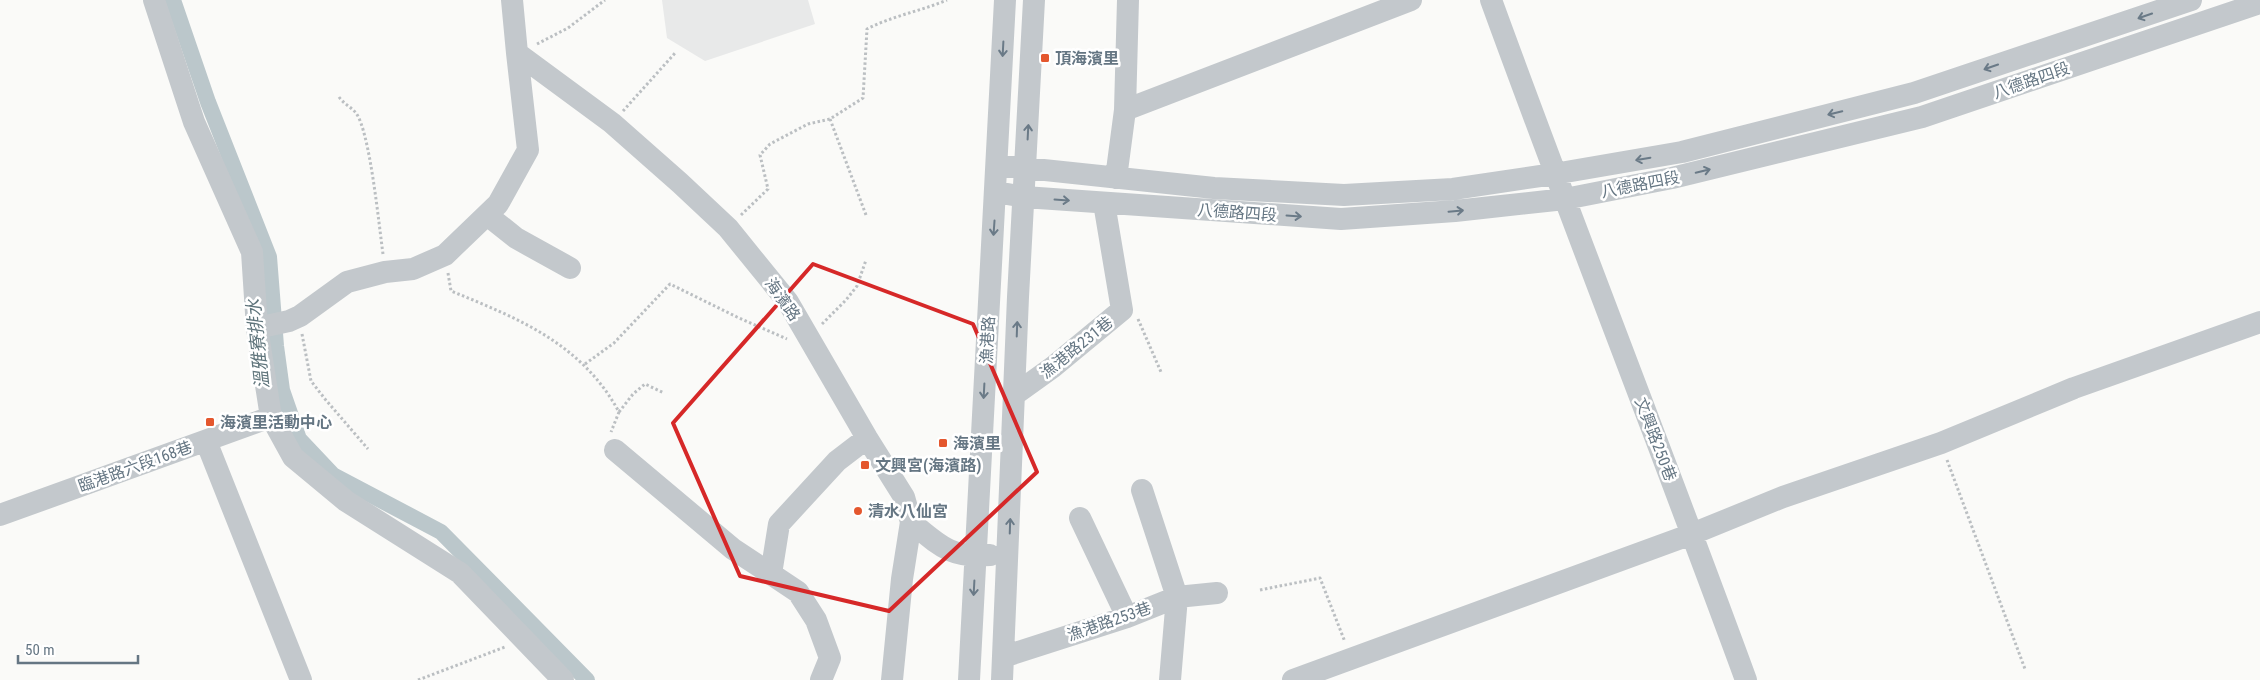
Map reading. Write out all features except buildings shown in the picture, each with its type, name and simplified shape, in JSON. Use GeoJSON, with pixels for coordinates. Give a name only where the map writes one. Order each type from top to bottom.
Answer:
{"type":"FeatureCollection","features":[{"type":"Feature","properties":{"kind":"street"},"geometry":{"type":"LineString","coordinates":[[154,0],[194,122],[252,252],[271,417],[293,457],[346,502],[460,573],[563,680]]}},
{"type":"Feature","properties":{"kind":"street"},"geometry":{"type":"LineString","coordinates":[[261,327],[295,319],[348,282],[385,272],[413,269],[444,255],[498,204],[528,150],[512,0]]}},
{"type":"Feature","properties":{"kind":"street","name":"漁港路"},"geometry":{"type":"LineString","coordinates":[[969,680],[1005,0]]}},
{"type":"Feature","properties":{"kind":"street"},"geometry":{"type":"LineString","coordinates":[[1116,178],[1125,110],[1128,0]]}},
{"type":"Feature","properties":{"kind":"street"},"geometry":{"type":"LineString","coordinates":[[1125,110],[1411,0]]}},
{"type":"Feature","properties":{"kind":"street","name":"文興路250巷"},"geometry":{"type":"LineString","coordinates":[[1491,0],[1554,174],[1746,680]]}},
{"type":"Feature","properties":{"kind":"street","name":"八德路四段"},"geometry":{"type":"LineString","coordinates":[[997,165],[1214,188],[1344,195],[1453,189],[1682,152],[1914,93],[2191,0]]}},
{"type":"Feature","properties":{"kind":"street","name":"漁港路"},"geometry":{"type":"LineString","coordinates":[[1002,680],[1024,197],[1038,1]]}},
{"type":"Feature","properties":{"kind":"street","name":"八德路四段"},"geometry":{"type":"LineString","coordinates":[[996,192],[1024,197],[1341,219],[1565,199],[1672,178],[1922,117],[2260,3]]}},
{"type":"Feature","properties":{"kind":"street","name":"海濱路"},"geometry":{"type":"LineString","coordinates":[[518,52],[612,123],[728,228],[788,302],[867,438],[904,497],[911,522],[902,579],[892,680]]}},
{"type":"Feature","properties":{"kind":"street"},"geometry":{"type":"LineString","coordinates":[[1914,93],[1922,117]]}},
{"type":"Feature","properties":{"kind":"street"},"geometry":{"type":"LineString","coordinates":[[1493,183],[1498,206]]}},
{"type":"Feature","properties":{"kind":"street","name":"漁港路231巷"},"geometry":{"type":"LineString","coordinates":[[1014,395],[1053,367],[1122,310],[1104,203]]}},
{"type":"Feature","properties":{"kind":"street"},"geometry":{"type":"LineString","coordinates":[[487,215],[516,238],[570,268]]}},
{"type":"Feature","properties":{"kind":"street"},"geometry":{"type":"LineString","coordinates":[[1293,680],[1692,534],[1783,497],[1941,443],[2074,388],[2260,322]]}},
{"type":"Feature","properties":{"kind":"street","name":"臨港路六段168巷"},"geometry":{"type":"LineString","coordinates":[[0,515],[271,417]]}},
{"type":"Feature","properties":{"kind":"street"},"geometry":{"type":"LineString","coordinates":[[771,574],[779,524],[837,461],[867,438]]}},
{"type":"Feature","properties":{"kind":"street"},"geometry":{"type":"LineString","coordinates":[[206,441],[301,680]]}},
{"type":"Feature","properties":{"kind":"street"},"geometry":{"type":"LineString","coordinates":[[615,450],[734,549],[798,592],[816,620],[830,658],[820,680]]}},
{"type":"Feature","properties":{"kind":"street"},"geometry":{"type":"LineString","coordinates":[[1142,490],[1177,597],[1170,680]]}},
{"type":"Feature","properties":{"kind":"street"},"geometry":{"type":"LineString","coordinates":[[1080,518],[1127,617]]}},
{"type":"Feature","properties":{"kind":"street"},"geometry":{"type":"LineString","coordinates":[[911,522],[945,550],[975,556],[1008,554]]}},
{"type":"Feature","properties":{"kind":"street","name":"漁港路253巷"},"geometry":{"type":"LineString","coordinates":[[1003,657],[1127,617],[1177,597],[1217,593]]}},
{"type":"Feature","properties":{"kind":"path"},"geometry":{"type":"LineString","coordinates":[[518,52],[528,50],[550,35],[568,28],[605,0]]}},
{"type":"Feature","properties":{"kind":"path"},"geometry":{"type":"LineString","coordinates":[[728,228],[768,189],[760,155],[770,144],[808,124],[830,119],[863,98],[867,29],[878,23],[947,0]]}},
{"type":"Feature","properties":{"kind":"path"},"geometry":{"type":"LineString","coordinates":[[612,123],[676,52]]}},
{"type":"Feature","properties":{"kind":"path"},"geometry":{"type":"LineString","coordinates":[[340,97],[345,106],[356,114],[366,143],[385,272]]}},
{"type":"Feature","properties":{"kind":"path"},"geometry":{"type":"LineString","coordinates":[[830,119],[866,214]]}},
{"type":"Feature","properties":{"kind":"path"},"geometry":{"type":"LineString","coordinates":[[444,255],[451,291],[494,308],[542,332],[584,364],[619,412]]}},
{"type":"Feature","properties":{"kind":"path"},"geometry":{"type":"LineString","coordinates":[[584,364],[614,344],[670,284],[774,334],[811,342],[856,286],[866,260]]}},
{"type":"Feature","properties":{"kind":"path"},"geometry":{"type":"LineString","coordinates":[[1121,304],[1131,304],[1161,372]]}},
{"type":"Feature","properties":{"kind":"path"},"geometry":{"type":"LineString","coordinates":[[295,319],[312,380],[325,399],[368,449]]}},
{"type":"Feature","properties":{"kind":"path"},"geometry":{"type":"LineString","coordinates":[[615,450],[611,429],[619,412],[633,394],[645,384],[664,393]]}},
{"type":"Feature","properties":{"kind":"path"},"geometry":{"type":"LineString","coordinates":[[1941,443],[2025,669]]}},
{"type":"Feature","properties":{"kind":"path"},"geometry":{"type":"LineString","coordinates":[[1260,590],[1320,578],[1352,659]]}},
{"type":"Feature","properties":{"kind":"path"},"geometry":{"type":"LineString","coordinates":[[418,680],[524,639]]}},
{"type":"Feature","properties":{"kind":"highlighted area"},"geometry":{"type":"Polygon","coordinates":[[[813,264],[973,324],[1037,472],[889,611],[740,576],[673,423],[813,264]]]}},
{"type":"Feature","properties":{"kind":"shaded area"},"geometry":{"type":"Polygon","coordinates":[[[662,0],[808,0],[815,24],[705,61],[667,38],[662,0]]]}},
{"type":"Feature","properties":{"kind":"waterway","name":"溫雅寮排水"},"geometry":{"type":"LineString","coordinates":[[173,0],[208,102],[269,257],[276,346],[282,390],[299,439],[333,475],[441,532],[587,680]]}},
{"type":"Feature","properties":{"kind":"place","name":"頂海濱里"},"geometry":{"type":"Point","coordinates":[1045,58]}},
{"type":"Feature","properties":{"kind":"place","name":"海濱里活動中心"},"geometry":{"type":"Point","coordinates":[210,422]}},
{"type":"Feature","properties":{"kind":"place","name":"海濱里"},"geometry":{"type":"Point","coordinates":[943,443]}},
{"type":"Feature","properties":{"kind":"place","name":"文興宮(海濱路)"},"geometry":{"type":"Point","coordinates":[865,465]}},
{"type":"Feature","properties":{"kind":"place","name":"清水八仙宮"},"geometry":{"type":"Point","coordinates":[858,511]}}]}
